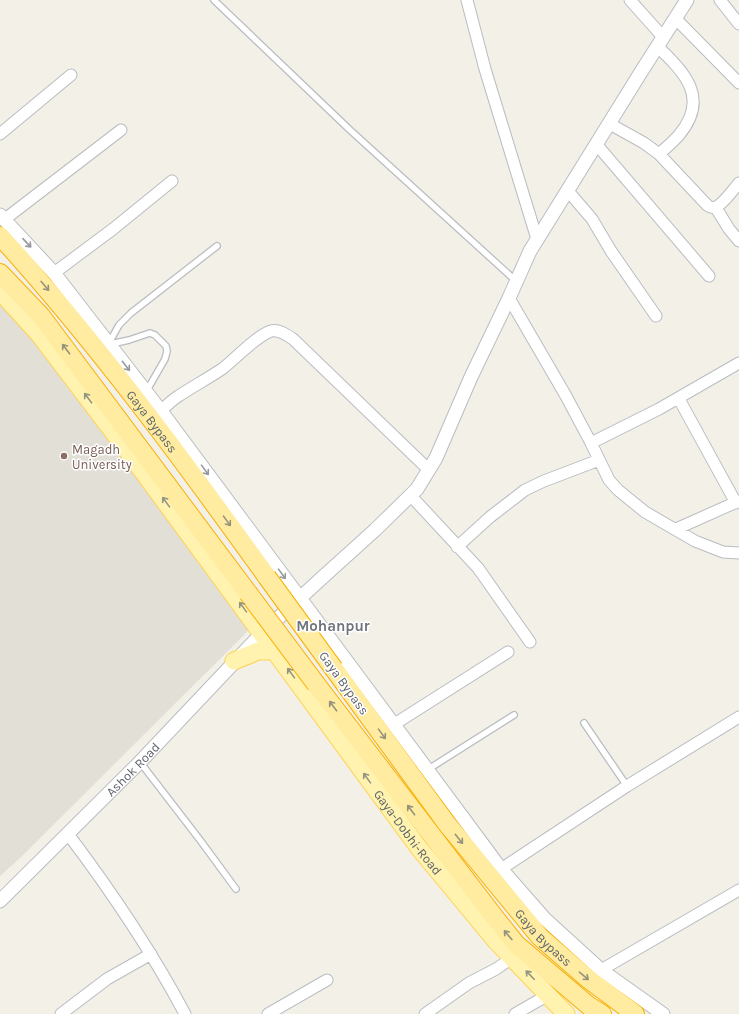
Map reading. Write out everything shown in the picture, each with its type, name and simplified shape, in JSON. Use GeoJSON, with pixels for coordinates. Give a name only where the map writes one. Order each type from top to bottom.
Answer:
{"type":"FeatureCollection","features":[{"type":"Feature","properties":{"kind":"highway","name":"Gaya Bypass"},"geometry":{"type":"LineString","coordinates":[[2,223],[42,283],[96,347],[205,491],[447,824],[540,937],[587,978],[636,1014]]}},
{"type":"Feature","properties":{"kind":"highway"},"geometry":{"type":"LineString","coordinates":[[0,273],[41,316],[316,684],[496,920],[516,944],[589,1006],[602,1014]]}},
{"type":"Feature","properties":{"kind":"main road","name":"Gaya-Dobhi-Road"},"geometry":{"type":"LineString","coordinates":[[0,291],[39,334],[135,460],[419,848],[496,941],[566,1013]]}},
{"type":"Feature","properties":{"kind":"main road"},"geometry":{"type":"LineString","coordinates":[[234,661],[258,651],[268,641]]}},
{"type":"Feature","properties":{"kind":"street"},"geometry":{"type":"LineString","coordinates":[[467,0],[485,69],[536,239]]}},
{"type":"Feature","properties":{"kind":"street"},"geometry":{"type":"LineString","coordinates":[[630,0],[686,76],[692,93],[694,106],[690,118],[679,134],[659,154]]}},
{"type":"Feature","properties":{"kind":"street"},"geometry":{"type":"LineString","coordinates":[[268,641],[299,598],[370,535],[411,496],[422,482],[436,458],[470,377],[510,298],[536,239],[568,191],[660,41],[687,0]]}},
{"type":"Feature","properties":{"kind":"street"},"geometry":{"type":"LineString","coordinates":[[720,0],[739,24]]}},
{"type":"Feature","properties":{"kind":"street"},"geometry":{"type":"LineString","coordinates":[[675,18],[739,83]]}},
{"type":"Feature","properties":{"kind":"street"},"geometry":{"type":"LineString","coordinates":[[0,134],[71,75]]}},
{"type":"Feature","properties":{"kind":"street"},"geometry":{"type":"LineString","coordinates":[[610,124],[644,143],[659,154],[707,206],[716,208]]}},
{"type":"Feature","properties":{"kind":"street"},"geometry":{"type":"LineString","coordinates":[[121,130],[2,223],[54,273],[161,411],[501,869],[545,919],[601,970],[663,1014]]}},
{"type":"Feature","properties":{"kind":"street"},"geometry":{"type":"LineString","coordinates":[[597,145],[709,276]]}},
{"type":"Feature","properties":{"kind":"street"},"geometry":{"type":"LineString","coordinates":[[54,273],[108,233],[172,181]]}},
{"type":"Feature","properties":{"kind":"street"},"geometry":{"type":"LineString","coordinates":[[716,208],[739,183]]}},
{"type":"Feature","properties":{"kind":"street"},"geometry":{"type":"LineString","coordinates":[[568,191],[592,219],[611,251],[656,316]]}},
{"type":"Feature","properties":{"kind":"street"},"geometry":{"type":"LineString","coordinates":[[716,208],[729,229],[739,241]]}},
{"type":"Feature","properties":{"kind":"street"},"geometry":{"type":"LineString","coordinates":[[510,298],[560,386],[609,480],[618,490],[645,512],[695,541],[723,552],[739,554]]}},
{"type":"Feature","properties":{"kind":"street"},"geometry":{"type":"LineString","coordinates":[[161,411],[177,397],[192,389],[222,368],[262,336],[271,331],[279,332],[286,334],[293,339],[429,470]]}},
{"type":"Feature","properties":{"kind":"street"},"geometry":{"type":"LineString","coordinates":[[591,443],[679,399],[739,363]]}},
{"type":"Feature","properties":{"kind":"street"},"geometry":{"type":"LineString","coordinates":[[676,529],[737,502],[679,399]]}},
{"type":"Feature","properties":{"kind":"street"},"geometry":{"type":"LineString","coordinates":[[457,547],[490,517],[525,490],[544,481],[599,460]]}},
{"type":"Feature","properties":{"kind":"street"},"geometry":{"type":"LineString","coordinates":[[411,496],[482,573],[530,642]]}},
{"type":"Feature","properties":{"kind":"street"},"geometry":{"type":"LineString","coordinates":[[393,725],[508,652]]}},
{"type":"Feature","properties":{"kind":"street","name":"Ashok Road"},"geometry":{"type":"LineString","coordinates":[[0,901],[140,762],[234,661]]}},
{"type":"Feature","properties":{"kind":"street"},"geometry":{"type":"LineString","coordinates":[[501,869],[627,786],[739,717]]}},
{"type":"Feature","properties":{"kind":"street"},"geometry":{"type":"LineString","coordinates":[[68,834],[107,887],[151,954],[185,1014]]}},
{"type":"Feature","properties":{"kind":"street"},"geometry":{"type":"LineString","coordinates":[[601,970],[739,890]]}},
{"type":"Feature","properties":{"kind":"street"},"geometry":{"type":"LineString","coordinates":[[61,1014],[107,979],[151,954]]}},
{"type":"Feature","properties":{"kind":"street"},"geometry":{"type":"LineString","coordinates":[[425,1014],[469,983],[496,969],[512,958]]}},
{"type":"Feature","properties":{"kind":"street"},"geometry":{"type":"LineString","coordinates":[[268,1014],[327,980]]}},
{"type":"Feature","properties":{"kind":"street"},"geometry":{"type":"LineString","coordinates":[[515,1014],[548,995]]}},
{"type":"Feature","properties":{"kind":"lane"},"geometry":{"type":"LineString","coordinates":[[214,0],[350,130],[516,282]]}},
{"type":"Feature","properties":{"kind":"lane"},"geometry":{"type":"LineString","coordinates":[[108,344],[119,325],[130,313],[217,246]]}},
{"type":"Feature","properties":{"kind":"lane"},"geometry":{"type":"LineString","coordinates":[[108,344],[150,334],[155,335],[166,346],[167,351],[165,359],[146,392]]}},
{"type":"Feature","properties":{"kind":"lane"},"geometry":{"type":"LineString","coordinates":[[427,770],[514,715]]}},
{"type":"Feature","properties":{"kind":"lane"},"geometry":{"type":"LineString","coordinates":[[584,723],[627,786]]}},
{"type":"Feature","properties":{"kind":"lane"},"geometry":{"type":"LineString","coordinates":[[140,762],[236,890]]}},
{"type":"Feature","properties":{"kind":"shaded area","name":"Magadh University"},"geometry":{"type":"Polygon","coordinates":[[[0,289],[256,623],[20,858],[0,876],[0,289]]]}},
{"type":"Feature","properties":{"kind":"place","name":"Magadh University"},"geometry":{"type":"Point","coordinates":[64,456]}},
{"type":"Feature","properties":{"kind":"district","name":"Mohanpur"},"geometry":{"type":"Point","coordinates":[333,626]}}]}
